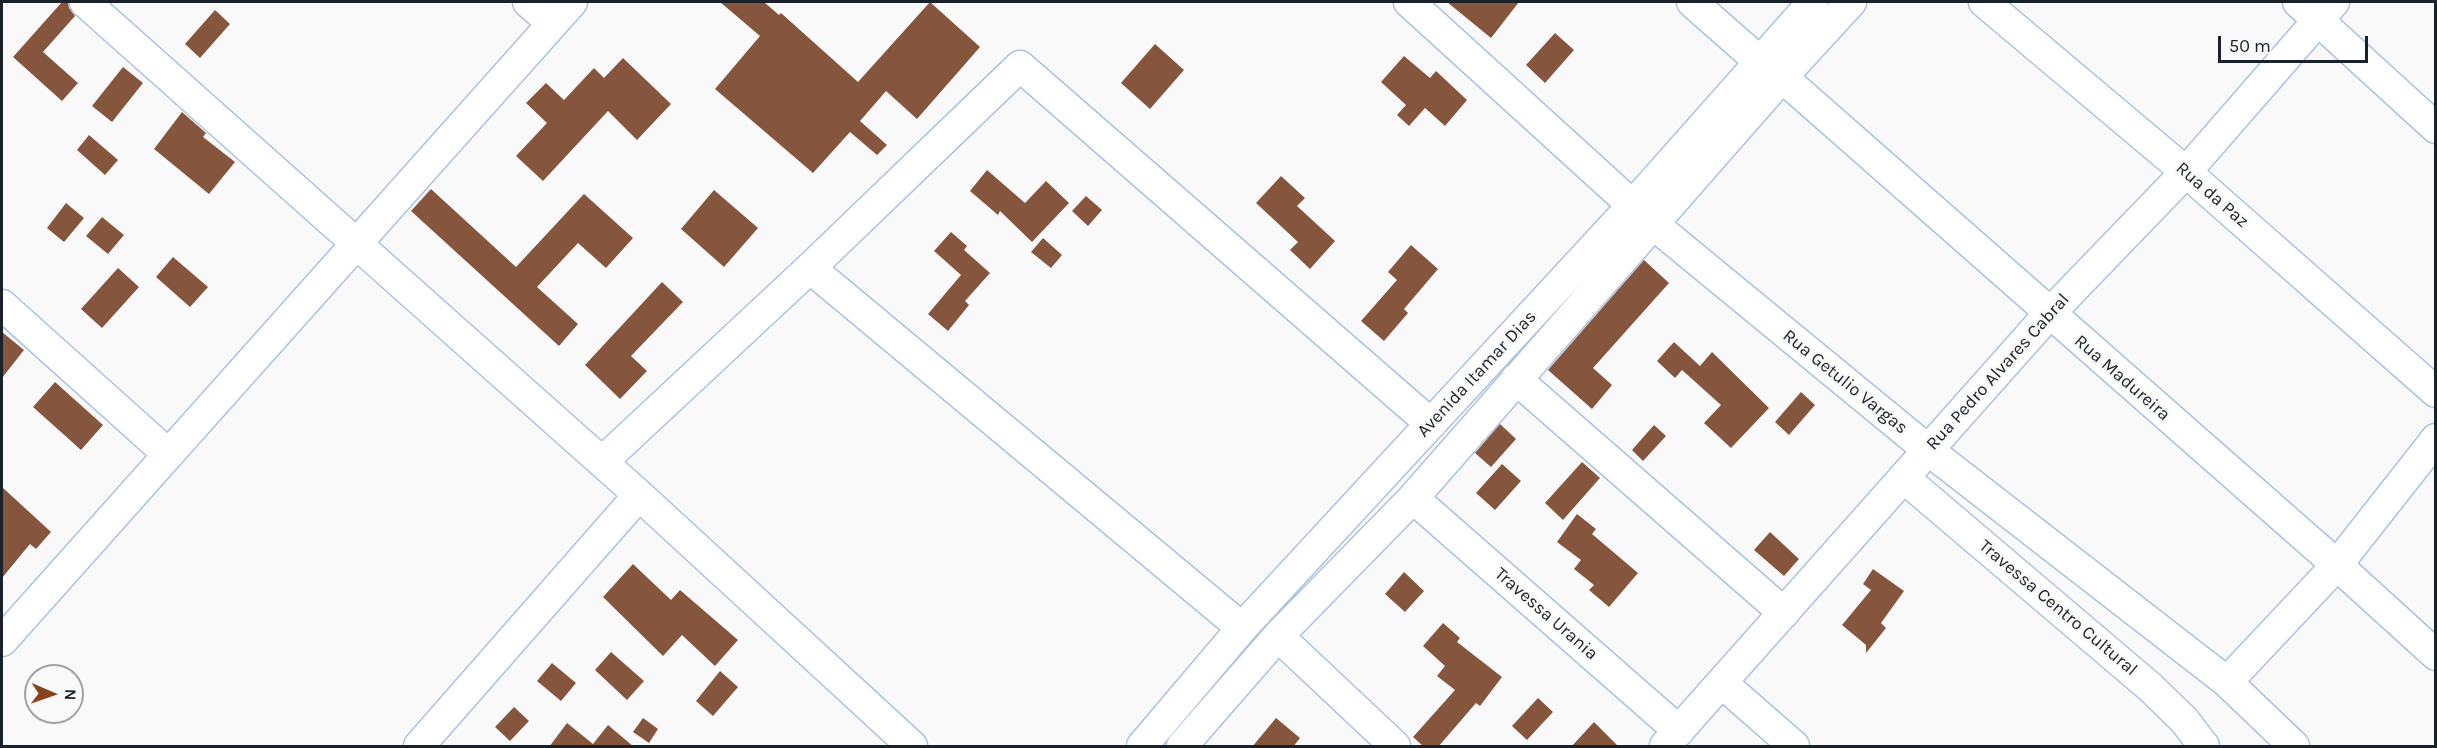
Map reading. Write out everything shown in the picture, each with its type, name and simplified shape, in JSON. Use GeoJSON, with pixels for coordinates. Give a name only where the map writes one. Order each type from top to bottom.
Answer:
{"type":"FeatureCollection","features":[{"type":"Feature","properties":{"kind":"street"},"geometry":{"type":"LineString","coordinates":[[85,2],[639,495],[912,747]]}},
{"type":"Feature","properties":{"kind":"street"},"geometry":{"type":"LineString","coordinates":[[2,642],[562,12],[528,2]]}},
{"type":"Feature","properties":{"kind":"street","name":"Rua Getulio Vargas"},"geometry":{"type":"LineString","coordinates":[[1409,2],[1643,215],[1928,450],[2227,682],[2294,747]]}},
{"type":"Feature","properties":{"kind":"street","name":"Rua Madureira"},"geometry":{"type":"LineString","coordinates":[[1692,2],[2337,565],[2436,655]]}},
{"type":"Feature","properties":{"kind":"street","name":"Avenida Itamar Dias"},"geometry":{"type":"LineString","coordinates":[[1182,747],[1278,636],[1413,498],[1516,379],[1643,215],[1770,69],[1813,2]]}},
{"type":"Feature","properties":{"kind":"street","name":"Avenida Itamar Dias"},"geometry":{"type":"LineString","coordinates":[[1770,69],[1851,2]]}},
{"type":"Feature","properties":{"kind":"street","name":"Rua da Paz"},"geometry":{"type":"LineString","coordinates":[[1984,2],[2186,172],[2436,392]]}},
{"type":"Feature","properties":{"kind":"street"},"geometry":{"type":"LineString","coordinates":[[2317,7],[2436,128]]}},
{"type":"Feature","properties":{"kind":"street","name":"Rua Pedro Alvares Cabral"},"geometry":{"type":"LineString","coordinates":[[1672,739],[2049,314],[2186,172],[2317,7]]}},
{"type":"Feature","properties":{"kind":"street"},"geometry":{"type":"LineString","coordinates":[[602,462],[810,268],[1020,66],[1431,423]]}},
{"type":"Feature","properties":{"kind":"street","name":"Avenida Itamar Dias"},"geometry":{"type":"LineString","coordinates":[[1148,744],[1242,628],[1431,423],[1643,215]]}},
{"type":"Feature","properties":{"kind":"street"},"geometry":{"type":"LineString","coordinates":[[810,268],[1242,628]]}},
{"type":"Feature","properties":{"kind":"street"},"geometry":{"type":"LineString","coordinates":[[2,305],[168,454]]}},
{"type":"Feature","properties":{"kind":"street"},"geometry":{"type":"LineString","coordinates":[[1516,379],[1784,613]]}},
{"type":"Feature","properties":{"kind":"street"},"geometry":{"type":"LineString","coordinates":[[2227,682],[2337,565],[2436,439]]}},
{"type":"Feature","properties":{"kind":"street","name":"Travessa Centro Cultural"},"geometry":{"type":"LineString","coordinates":[[1904,477],[2151,687],[2184,720],[2204,747]]}},
{"type":"Feature","properties":{"kind":"street"},"geometry":{"type":"LineString","coordinates":[[429,743],[639,495]]}},
{"type":"Feature","properties":{"kind":"street","name":"Travessa Urania"},"geometry":{"type":"LineString","coordinates":[[1413,498],[1672,739]]}},
{"type":"Feature","properties":{"kind":"street"},"geometry":{"type":"LineString","coordinates":[[1278,636],[1395,747]]}},
{"type":"Feature","properties":{"kind":"street"},"geometry":{"type":"LineString","coordinates":[[1722,683],[1794,747]]}},
{"type":"Feature","properties":{"kind":"building"},"geometry":{"type":"Polygon","coordinates":[[[62,2],[68,2],[75,16],[43,52],[78,83],[62,101],[13,57],[62,2]]]}},
{"type":"Feature","properties":{"kind":"building"},"geometry":{"type":"Polygon","coordinates":[[[720,2],[764,2],[779,15],[781,13],[858,82],[930,2],[980,47],[917,119],[886,91],[860,121],[887,145],[877,155],[850,132],[813,173],[715,89],[760,36],[720,2]]]}},
{"type":"Feature","properties":{"kind":"building"},"geometry":{"type":"Polygon","coordinates":[[[1447,2],[1519,2],[1491,38],[1447,2]]]}},
{"type":"Feature","properties":{"kind":"building"},"geometry":{"type":"Polygon","coordinates":[[[215,10],[230,24],[200,58],[185,44],[215,10]]]}},
{"type":"Feature","properties":{"kind":"building"},"geometry":{"type":"Polygon","coordinates":[[[1555,33],[1574,50],[1545,83],[1526,65],[1555,33]]]}},
{"type":"Feature","properties":{"kind":"building"},"geometry":{"type":"Polygon","coordinates":[[[1155,44],[1184,70],[1150,109],[1121,83],[1155,44]]]}},
{"type":"Feature","properties":{"kind":"building"},"geometry":{"type":"Polygon","coordinates":[[[1404,56],[1430,78],[1436,71],[1467,100],[1445,126],[1425,108],[1409,126],[1397,115],[1406,105],[1381,82],[1404,56]]]}},
{"type":"Feature","properties":{"kind":"building"},"geometry":{"type":"Polygon","coordinates":[[[623,58],[671,104],[637,140],[608,111],[543,181],[516,156],[547,123],[526,103],[546,83],[564,100],[594,68],[604,78],[623,58]]]}},
{"type":"Feature","properties":{"kind":"building"},"geometry":{"type":"Polygon","coordinates":[[[123,67],[143,83],[112,122],[92,106],[123,67]]]}},
{"type":"Feature","properties":{"kind":"building"},"geometry":{"type":"Polygon","coordinates":[[[182,112],[206,133],[203,137],[235,162],[209,194],[154,149],[182,112]]]}},
{"type":"Feature","properties":{"kind":"building"},"geometry":{"type":"Polygon","coordinates":[[[89,135],[118,160],[105,175],[77,150],[89,135]]]}},
{"type":"Feature","properties":{"kind":"building"},"geometry":{"type":"Polygon","coordinates":[[[987,170],[1025,203],[1046,181],[1069,203],[1032,242],[1000,211],[998,215],[970,191],[987,170]]]}},
{"type":"Feature","properties":{"kind":"building"},"geometry":{"type":"Polygon","coordinates":[[[1281,176],[1305,198],[1297,206],[1335,241],[1310,269],[1290,250],[1298,242],[1256,203],[1281,176]]]}},
{"type":"Feature","properties":{"kind":"building"},"geometry":{"type":"Polygon","coordinates":[[[431,189],[516,267],[584,194],[633,238],[606,268],[578,243],[537,287],[578,324],[559,346],[411,211],[431,189]]]}},
{"type":"Feature","properties":{"kind":"building"},"geometry":{"type":"Polygon","coordinates":[[[714,190],[758,228],[724,267],[681,229],[714,190]]]}},
{"type":"Feature","properties":{"kind":"building"},"geometry":{"type":"Polygon","coordinates":[[[1086,196],[1102,210],[1088,226],[1072,211],[1086,196]]]}},
{"type":"Feature","properties":{"kind":"building"},"geometry":{"type":"Polygon","coordinates":[[[66,203],[84,218],[64,242],[47,228],[66,203]]]}},
{"type":"Feature","properties":{"kind":"building"},"geometry":{"type":"Polygon","coordinates":[[[102,217],[124,235],[108,254],[86,236],[102,217]]]}},
{"type":"Feature","properties":{"kind":"building"},"geometry":{"type":"Polygon","coordinates":[[[951,232],[967,246],[964,250],[990,273],[965,301],[969,305],[948,331],[928,314],[961,275],[934,251],[951,232]]]}},
{"type":"Feature","properties":{"kind":"building"},"geometry":{"type":"Polygon","coordinates":[[[1043,238],[1062,255],[1051,268],[1031,252],[1043,238]]]}},
{"type":"Feature","properties":{"kind":"building"},"geometry":{"type":"Polygon","coordinates":[[[1411,245],[1438,269],[1404,309],[1408,313],[1384,341],[1361,321],[1397,280],[1388,272],[1411,245]]]}},
{"type":"Feature","properties":{"kind":"building"},"geometry":{"type":"Polygon","coordinates":[[[173,257],[208,287],[190,307],[156,277],[173,257]]]}},
{"type":"Feature","properties":{"kind":"building"},"geometry":{"type":"Polygon","coordinates":[[[1644,260],[1669,283],[1593,368],[1612,385],[1592,409],[1548,370],[1644,260]]]}},
{"type":"Feature","properties":{"kind":"building"},"geometry":{"type":"Polygon","coordinates":[[[118,268],[139,287],[102,328],[81,309],[118,268]]]}},
{"type":"Feature","properties":{"kind":"building"},"geometry":{"type":"Polygon","coordinates":[[[662,282],[683,302],[631,356],[647,371],[620,399],[585,365],[662,282]]]}},
{"type":"Feature","properties":{"kind":"building"},"geometry":{"type":"Polygon","coordinates":[[[2,332],[24,350],[2,378],[2,332]]]}},
{"type":"Feature","properties":{"kind":"building"},"geometry":{"type":"Polygon","coordinates":[[[1674,342],[1700,366],[1712,352],[1769,408],[1731,448],[1704,423],[1721,405],[1682,370],[1675,378],[1657,361],[1674,342]]]}},
{"type":"Feature","properties":{"kind":"building"},"geometry":{"type":"Polygon","coordinates":[[[55,382],[103,425],[81,450],[33,407],[55,382]]]}},
{"type":"Feature","properties":{"kind":"building"},"geometry":{"type":"Polygon","coordinates":[[[1801,392],[1815,405],[1789,435],[1775,422],[1801,392]]]}},
{"type":"Feature","properties":{"kind":"building"},"geometry":{"type":"Polygon","coordinates":[[[1500,424],[1516,439],[1491,467],[1475,453],[1500,424]]]}},
{"type":"Feature","properties":{"kind":"building"},"geometry":{"type":"Polygon","coordinates":[[[1654,425],[1666,436],[1643,461],[1632,450],[1654,425]]]}},
{"type":"Feature","properties":{"kind":"building"},"geometry":{"type":"Polygon","coordinates":[[[1582,462],[1600,478],[1563,520],[1545,503],[1582,462]]]}},
{"type":"Feature","properties":{"kind":"building"},"geometry":{"type":"Polygon","coordinates":[[[1502,464],[1521,481],[1495,510],[1476,493],[1502,464]]]}},
{"type":"Feature","properties":{"kind":"building"},"geometry":{"type":"Polygon","coordinates":[[[2,487],[51,532],[36,549],[30,544],[2,578],[2,487]]]}},
{"type":"Feature","properties":{"kind":"building"},"geometry":{"type":"Polygon","coordinates":[[[1577,514],[1596,529],[1592,534],[1638,573],[1609,607],[1589,590],[1594,585],[1574,569],[1581,560],[1557,542],[1577,514]]]}},
{"type":"Feature","properties":{"kind":"building"},"geometry":{"type":"Polygon","coordinates":[[[1770,532],[1799,559],[1784,576],[1754,550],[1770,532]]]}},
{"type":"Feature","properties":{"kind":"building"},"geometry":{"type":"Polygon","coordinates":[[[633,564],[671,600],[680,590],[738,640],[715,666],[682,635],[663,656],[603,597],[633,564]]]}},
{"type":"Feature","properties":{"kind":"building"},"geometry":{"type":"Polygon","coordinates":[[[1873,569],[1904,591],[1881,623],[1886,628],[1866,653],[1866,645],[1842,625],[1871,590],[1863,584],[1873,569]]]}},
{"type":"Feature","properties":{"kind":"building"},"geometry":{"type":"Polygon","coordinates":[[[1404,572],[1424,591],[1405,612],[1385,594],[1404,572]]]}},
{"type":"Feature","properties":{"kind":"building"},"geometry":{"type":"Polygon","coordinates":[[[1443,623],[1460,638],[1457,642],[1502,677],[1480,706],[1476,703],[1438,747],[1424,747],[1413,737],[1455,690],[1437,676],[1445,666],[1423,646],[1443,623]]]}},
{"type":"Feature","properties":{"kind":"building"},"geometry":{"type":"Polygon","coordinates":[[[611,652],[644,681],[627,700],[595,670],[611,652]]]}},
{"type":"Feature","properties":{"kind":"building"},"geometry":{"type":"Polygon","coordinates":[[[552,663],[576,683],[561,701],[537,681],[552,663]]]}},
{"type":"Feature","properties":{"kind":"building"},"geometry":{"type":"Polygon","coordinates":[[[720,671],[738,687],[713,716],[696,701],[720,671]]]}},
{"type":"Feature","properties":{"kind":"building"},"geometry":{"type":"Polygon","coordinates":[[[1538,698],[1553,712],[1527,740],[1512,726],[1538,698]]]}},
{"type":"Feature","properties":{"kind":"building"},"geometry":{"type":"Polygon","coordinates":[[[514,707],[529,721],[510,741],[495,727],[514,707]]]}},
{"type":"Feature","properties":{"kind":"building"},"geometry":{"type":"Polygon","coordinates":[[[643,718],[658,729],[649,743],[633,732],[643,718]]]}},
{"type":"Feature","properties":{"kind":"building"},"geometry":{"type":"Polygon","coordinates":[[[1276,718],[1300,738],[1293,747],[1252,747],[1276,718]]]}},
{"type":"Feature","properties":{"kind":"building"},"geometry":{"type":"Polygon","coordinates":[[[1594,722],[1619,747],[1571,747],[1594,722]]]}},
{"type":"Feature","properties":{"kind":"building"},"geometry":{"type":"Polygon","coordinates":[[[567,723],[593,744],[608,725],[634,747],[549,747],[567,723]]]}}]}
